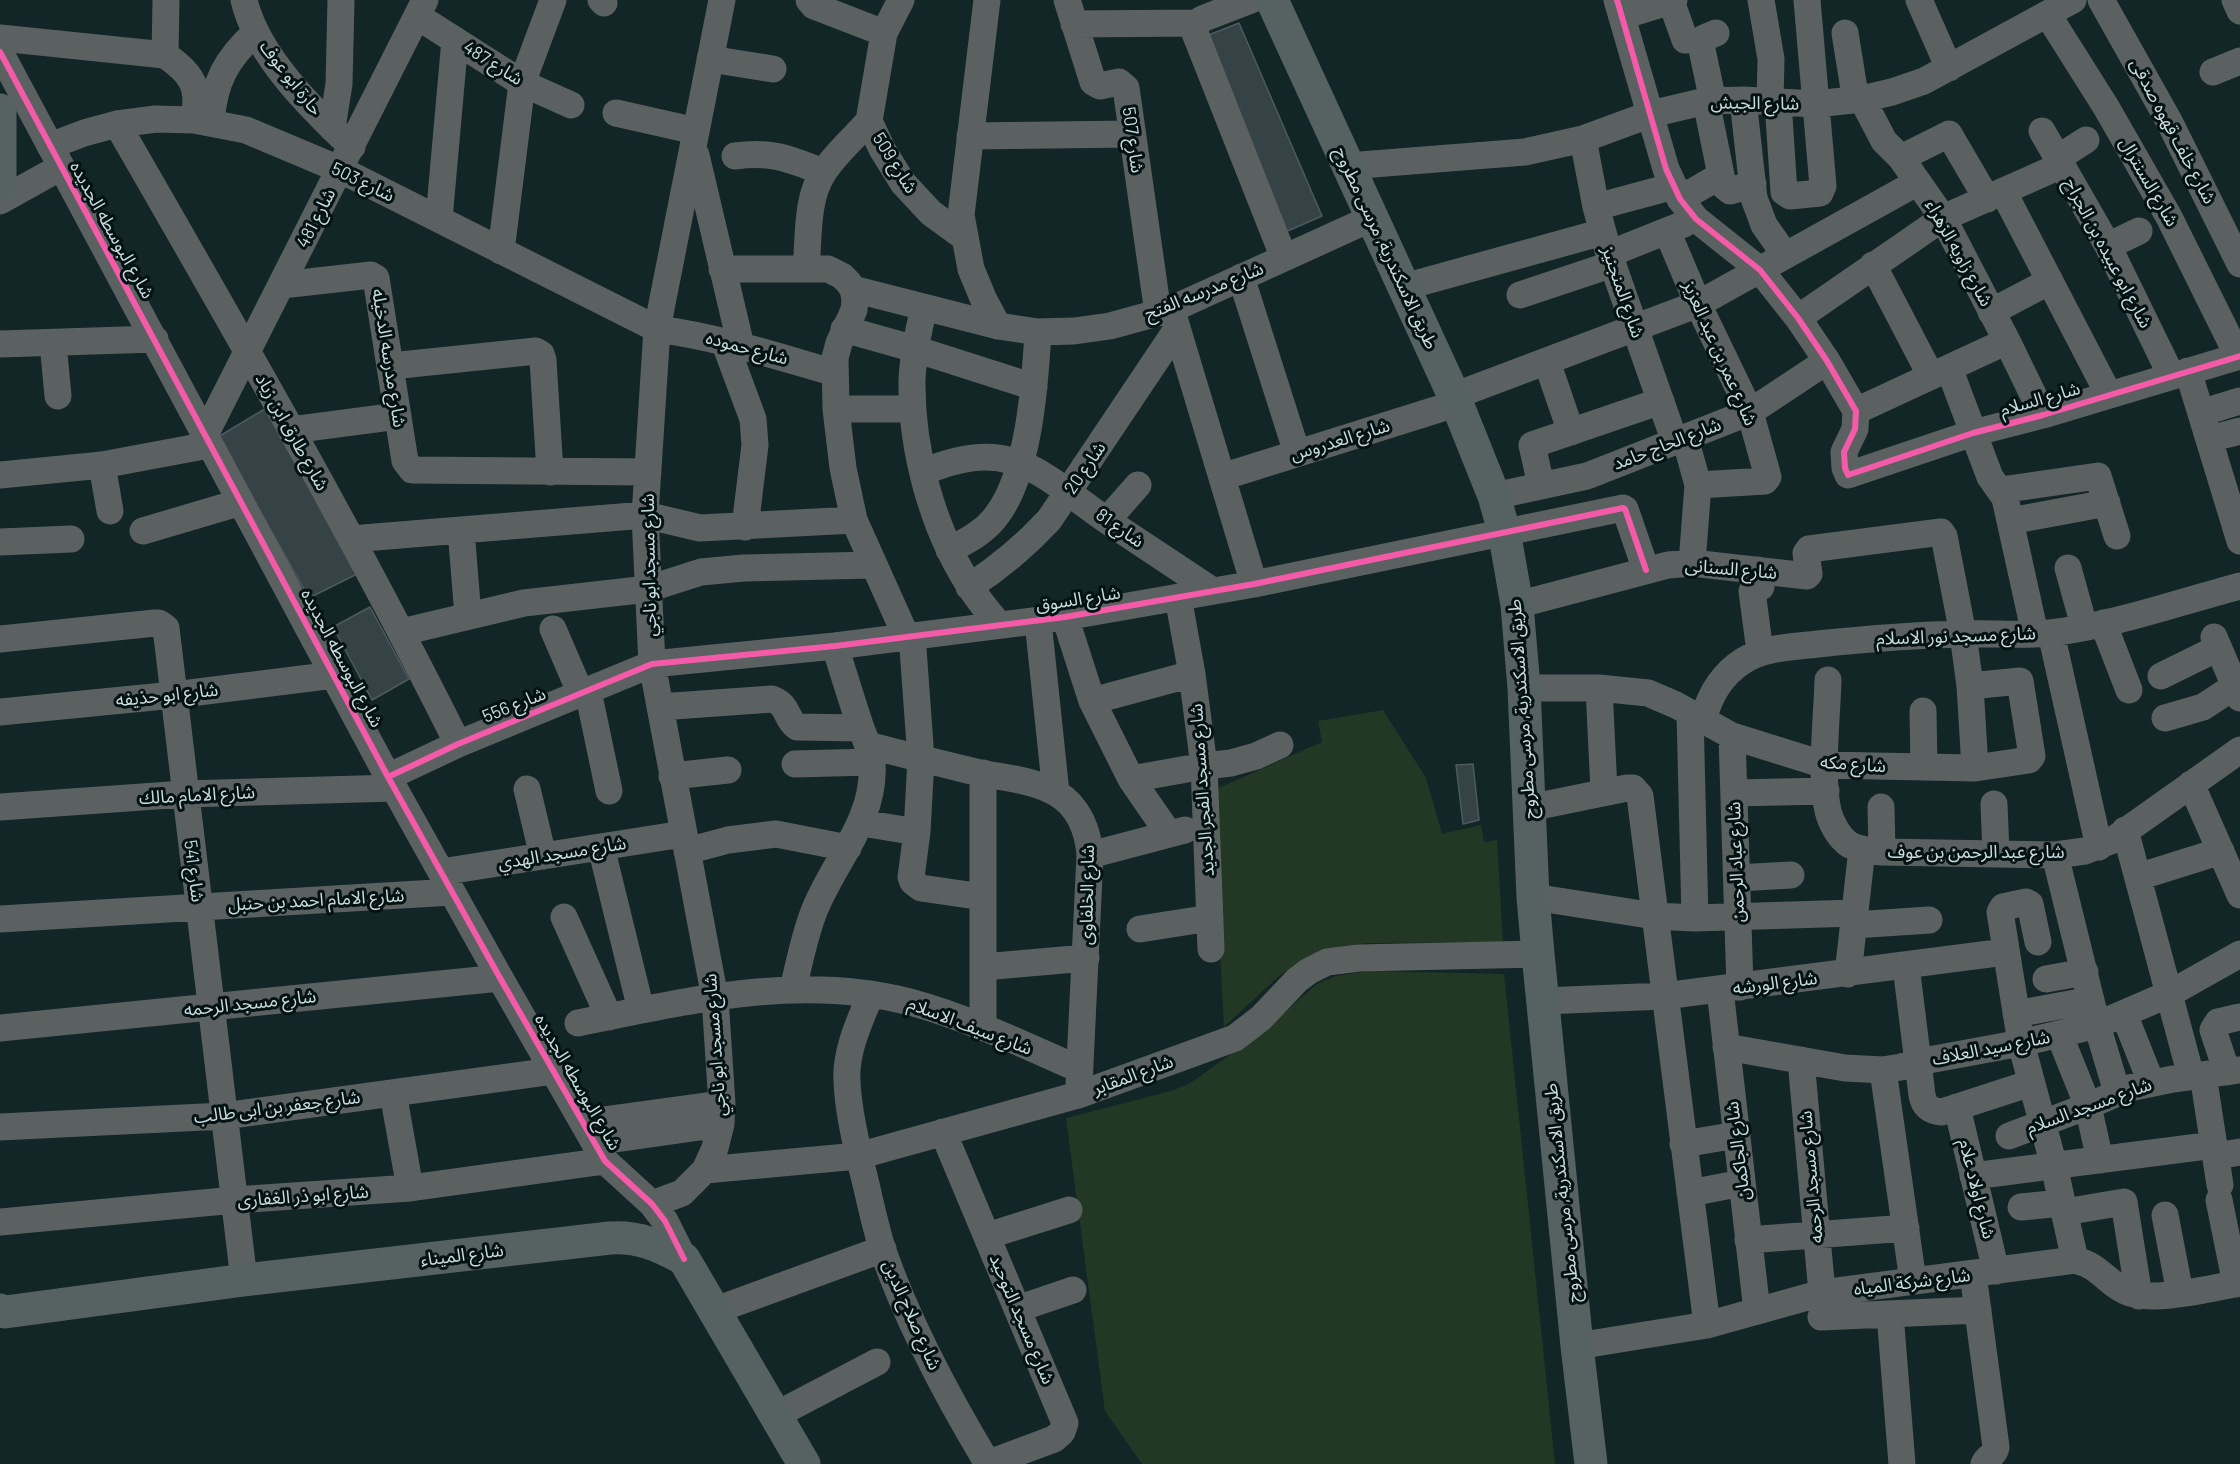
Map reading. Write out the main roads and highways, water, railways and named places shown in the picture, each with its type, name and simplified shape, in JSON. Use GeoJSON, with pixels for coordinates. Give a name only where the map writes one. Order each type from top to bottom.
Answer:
{"type":"FeatureCollection","features":[{"type":"Feature","properties":{"kind":"main road","name":"طريق الاسكندرية, مرسى مطروح"},"geometry":{"type":"LineString","coordinates":[[1271,1],[1456,400],[1494,496],[1504,531],[1517,605],[1524,688],[1533,897],[1577,1346],[1591,1464]]}},
{"type":"Feature","properties":{"kind":"main road"},"geometry":{"type":"LineString","coordinates":[[0,126],[0,187]]}},
{"type":"Feature","properties":{"kind":"main road","name":"شارع الميناء"},"geometry":{"type":"LineString","coordinates":[[0,1310],[5,1312],[244,1280],[623,1237],[648,1242],[684,1260],[716,1310],[804,1464]]}}]}
